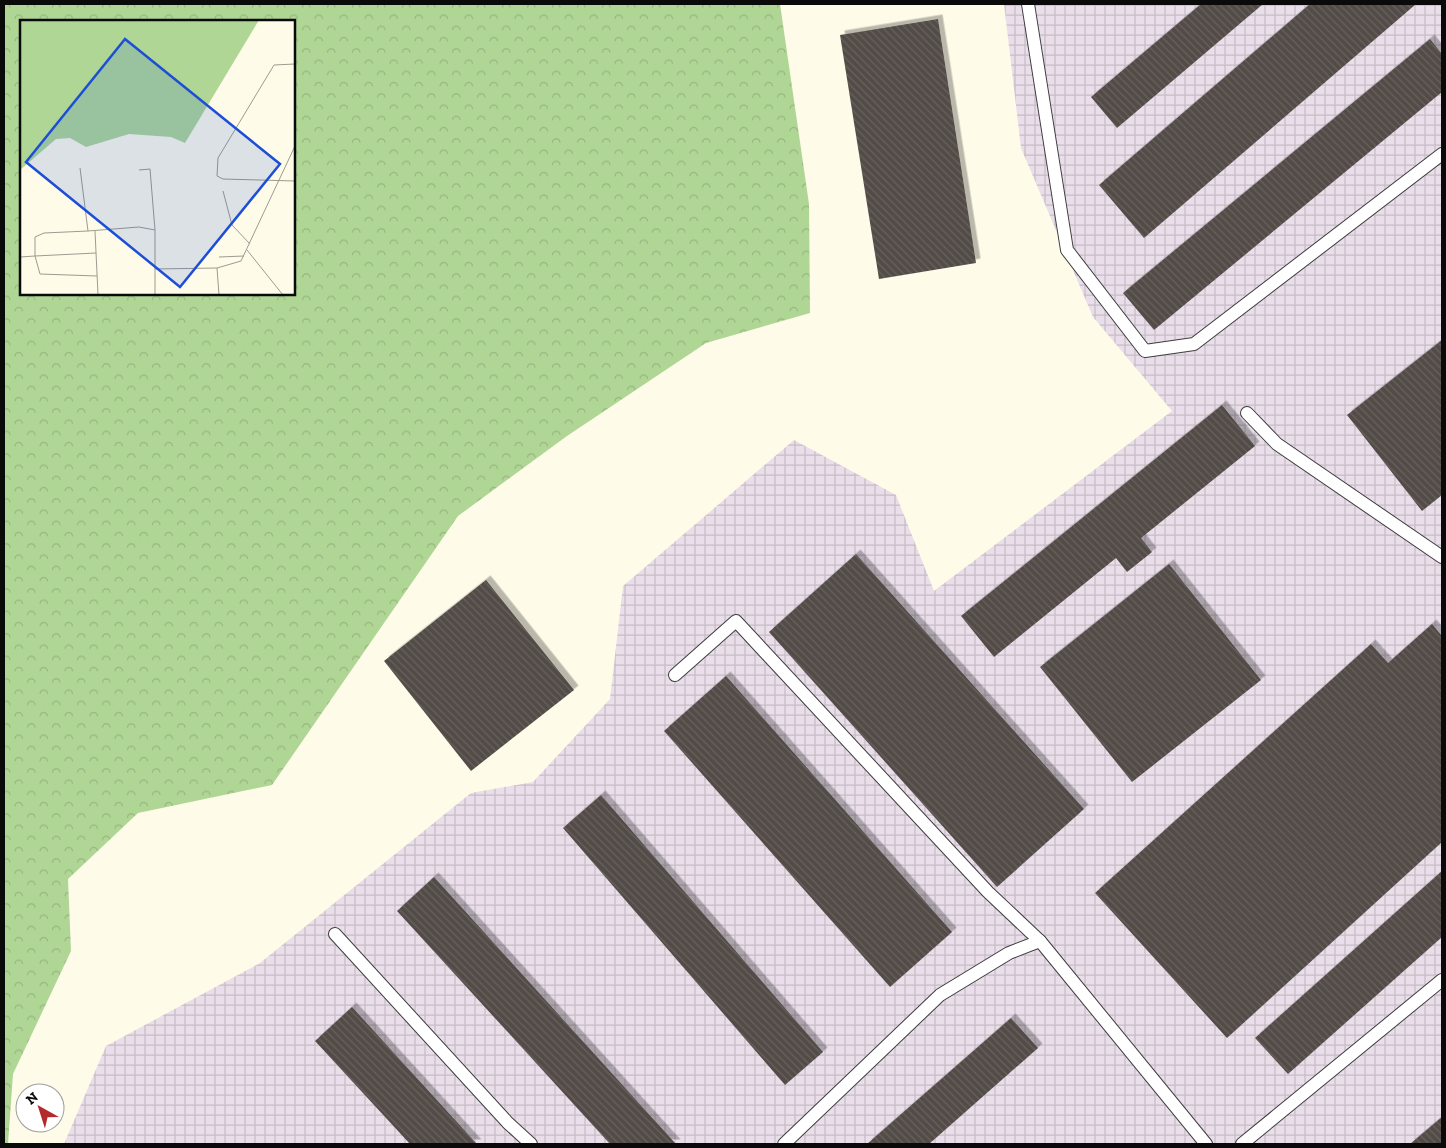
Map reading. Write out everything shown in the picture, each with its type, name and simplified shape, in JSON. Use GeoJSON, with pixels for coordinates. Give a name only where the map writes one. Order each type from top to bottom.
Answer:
{"type":"FeatureCollection","features":[{"type":"Feature","properties":{"kind":"lane"},"geometry":{"type":"LineString","coordinates":[[1028,4],[1067,250],[1145,350],[1194,344],[1442,154]]}},
{"type":"Feature","properties":{"kind":"lane"},"geometry":{"type":"LineString","coordinates":[[1247,414],[1276,444],[1442,558]]}},
{"type":"Feature","properties":{"kind":"lane"},"geometry":{"type":"LineString","coordinates":[[675,675],[736,620],[988,892],[1040,941],[1206,1144]]}},
{"type":"Feature","properties":{"kind":"lane"},"geometry":{"type":"LineString","coordinates":[[335,934],[508,1123],[531,1144]]}},
{"type":"Feature","properties":{"kind":"lane"},"geometry":{"type":"LineString","coordinates":[[784,1144],[940,995],[1009,953],[1040,941]]}},
{"type":"Feature","properties":{"kind":"lane"},"geometry":{"type":"LineString","coordinates":[[1242,1144],[1442,980]]}},
{"type":"Feature","properties":{"kind":"shaded area"},"geometry":{"type":"Polygon","coordinates":[[[1004,4],[1442,4],[1442,1144],[64,1144],[106,1046],[260,963],[471,793],[533,782],[610,699],[623,586],[794,440],[896,495],[934,591],[1172,411],[1093,317],[1021,148],[1004,4]]]}},
{"type":"Feature","properties":{"kind":"green space"},"geometry":{"type":"Polygon","coordinates":[[[4,4],[780,4],[809,204],[810,313],[706,343],[567,436],[458,516],[272,785],[138,813],[68,879],[71,951],[13,1074],[8,1144],[4,1144],[4,4]]]}},
{"type":"Feature","properties":{"kind":"building"},"geometry":{"type":"Polygon","coordinates":[[[1201,4],[1263,4],[1117,128],[1091,97],[1201,4]]]}},
{"type":"Feature","properties":{"kind":"building"},"geometry":{"type":"Polygon","coordinates":[[[1310,4],[1416,4],[1144,238],[1099,185],[1310,4]]]}},
{"type":"Feature","properties":{"kind":"building"},"geometry":{"type":"Polygon","coordinates":[[[938,19],[976,263],[879,279],[840,35],[938,19]]]}},
{"type":"Feature","properties":{"kind":"building"},"geometry":{"type":"Polygon","coordinates":[[[1430,39],[1442,54],[1442,92],[1154,330],[1123,293],[1430,39]]]}},
{"type":"Feature","properties":{"kind":"building"},"geometry":{"type":"Polygon","coordinates":[[[1442,340],[1442,495],[1422,511],[1347,415],[1442,340]]]}},
{"type":"Feature","properties":{"kind":"building"},"geometry":{"type":"Polygon","coordinates":[[[1222,405],[1255,446],[1141,538],[1152,552],[1127,572],[1116,558],[994,657],[961,616],[1222,405]]]}},
{"type":"Feature","properties":{"kind":"building"},"geometry":{"type":"Polygon","coordinates":[[[856,554],[1084,809],[997,887],[769,632],[856,554]]]}},
{"type":"Feature","properties":{"kind":"building"},"geometry":{"type":"Polygon","coordinates":[[[1169,564],[1261,680],[1132,782],[1040,667],[1169,564]]]}},
{"type":"Feature","properties":{"kind":"building"},"geometry":{"type":"Polygon","coordinates":[[[486,580],[574,690],[471,771],[384,661],[486,580]]]}},
{"type":"Feature","properties":{"kind":"building"},"geometry":{"type":"Polygon","coordinates":[[[1432,624],[1442,636],[1442,842],[1227,1038],[1095,893],[1371,644],[1388,663],[1432,624]]]}},
{"type":"Feature","properties":{"kind":"building"},"geometry":{"type":"Polygon","coordinates":[[[726,676],[952,932],[890,987],[664,731],[726,676]]]}},
{"type":"Feature","properties":{"kind":"building"},"geometry":{"type":"Polygon","coordinates":[[[601,795],[823,1052],[785,1085],[563,828],[601,795]]]}},
{"type":"Feature","properties":{"kind":"building"},"geometry":{"type":"Polygon","coordinates":[[[1442,871],[1442,937],[1288,1074],[1255,1038],[1442,871]]]}},
{"type":"Feature","properties":{"kind":"building"},"geometry":{"type":"Polygon","coordinates":[[[434,877],[676,1144],[610,1144],[397,911],[434,877]]]}},
{"type":"Feature","properties":{"kind":"building"},"geometry":{"type":"Polygon","coordinates":[[[352,1007],[477,1144],[410,1144],[315,1041],[352,1007]]]}},
{"type":"Feature","properties":{"kind":"building"},"geometry":{"type":"Polygon","coordinates":[[[1011,1018],[1038,1048],[929,1144],[867,1144],[1011,1018]]]}},
{"type":"Feature","properties":{"kind":"building"},"geometry":{"type":"Polygon","coordinates":[[[1442,1117],[1442,1144],[1410,1144],[1442,1117]]]}}]}
